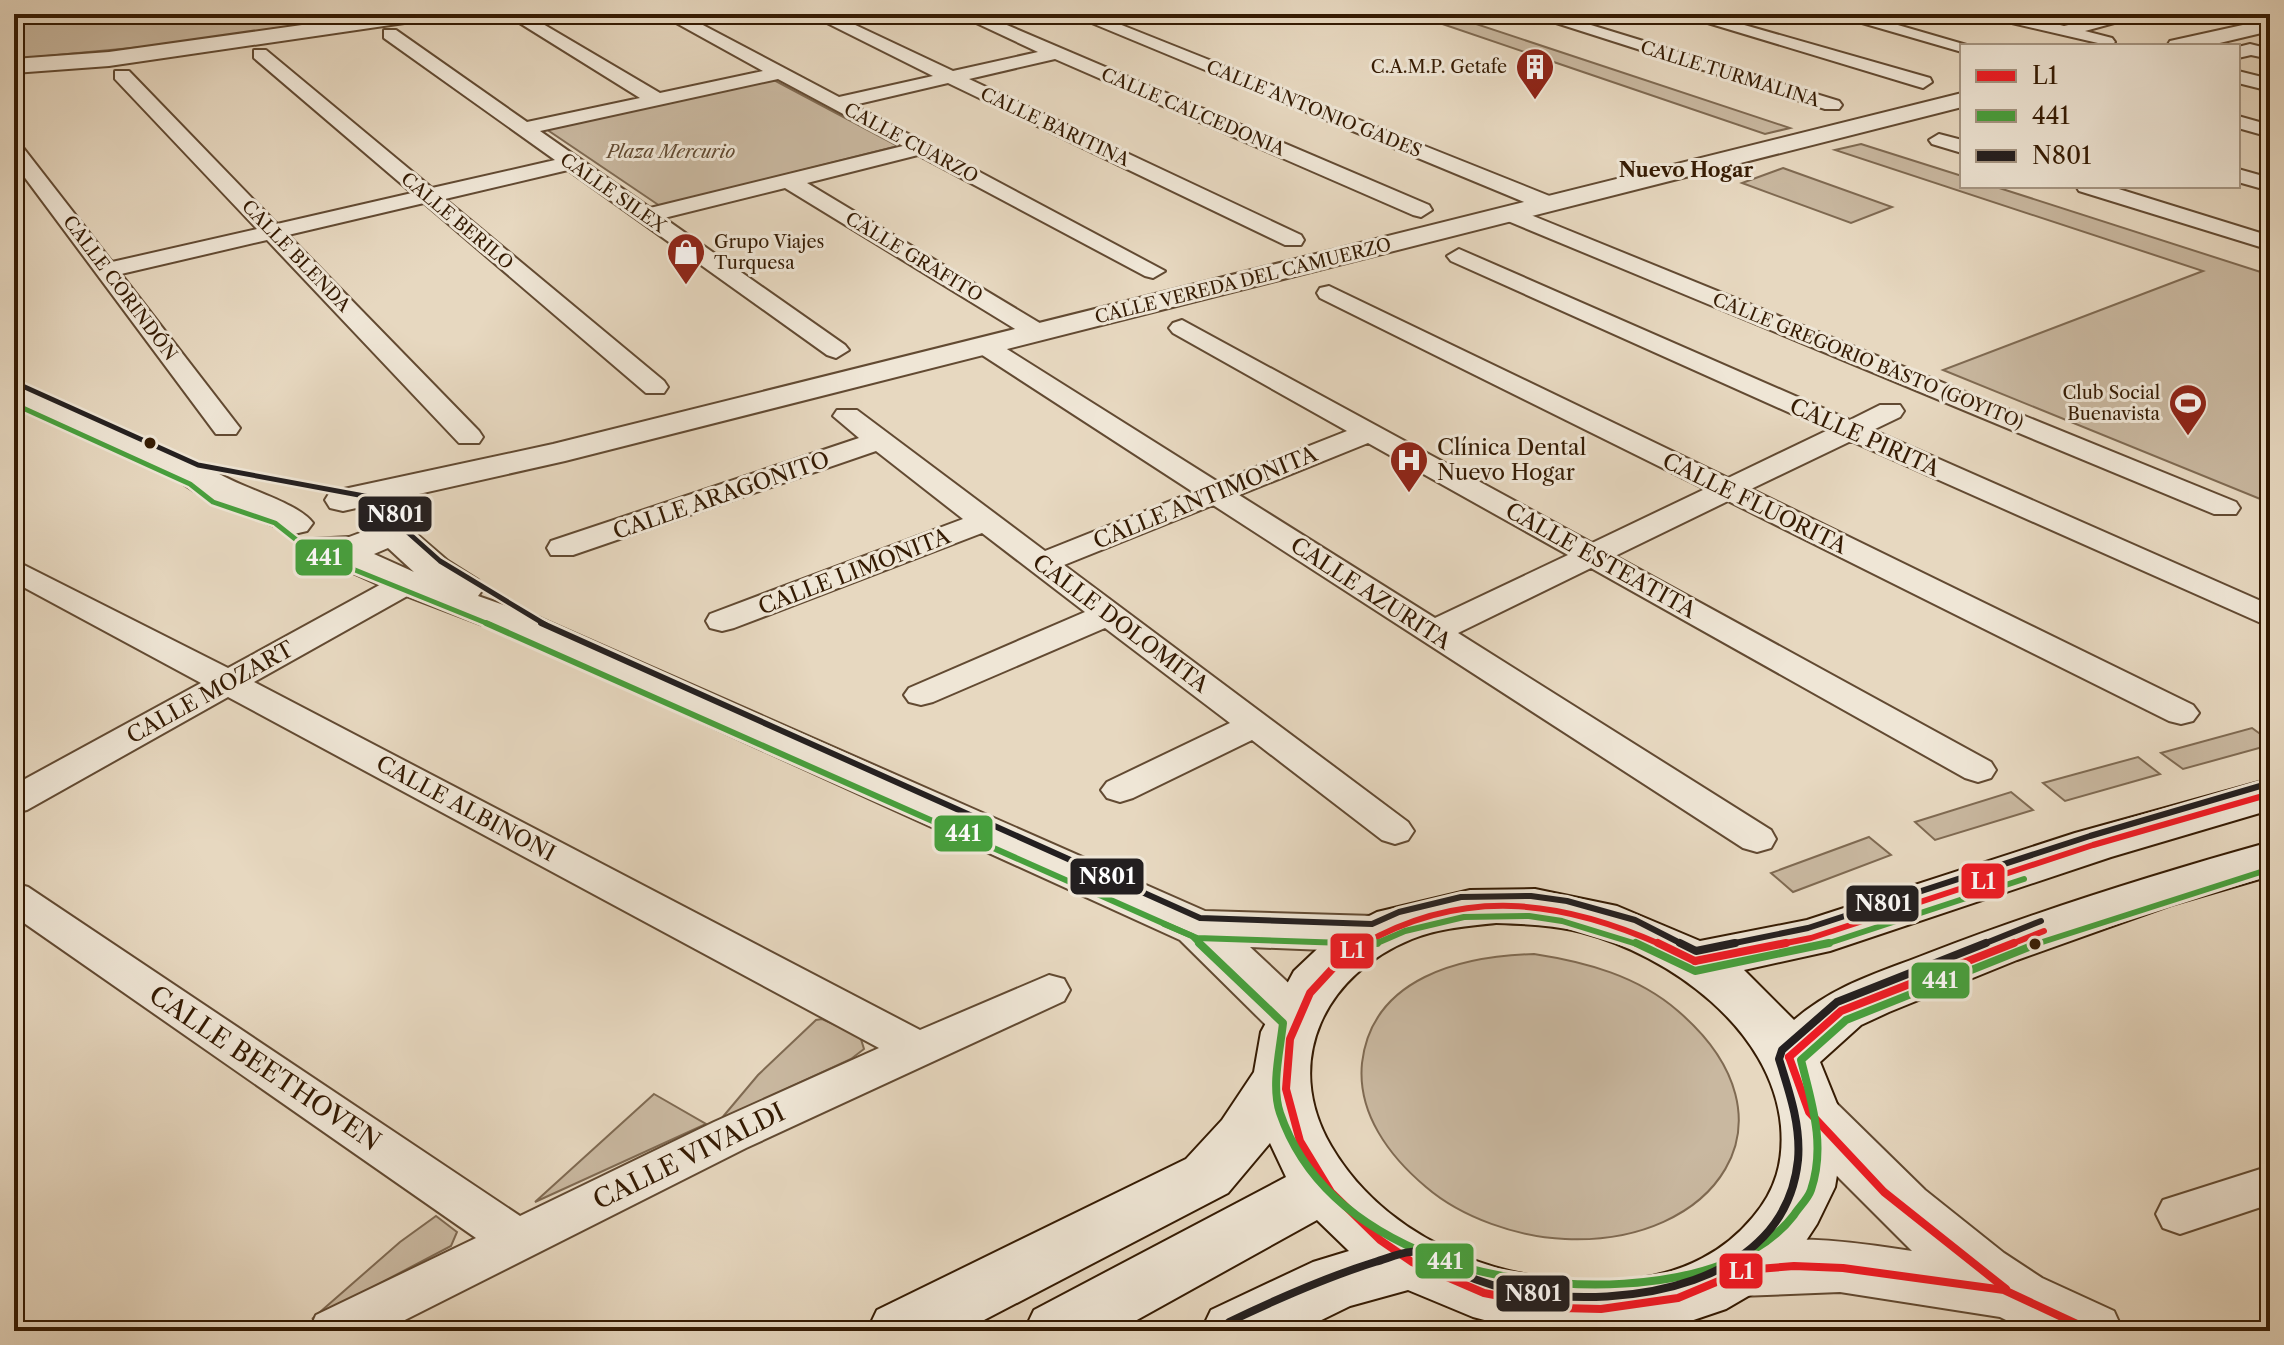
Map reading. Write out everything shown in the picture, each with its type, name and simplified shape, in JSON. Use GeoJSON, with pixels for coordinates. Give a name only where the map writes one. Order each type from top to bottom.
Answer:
{"type":"FeatureCollection","features":[{"type":"Feature","properties":{"kind":"main road"},"geometry":{"type":"LineString","coordinates":[[1695,961],[1811,938],[2093,845],[2270,794]]}},
{"type":"Feature","properties":{"kind":"main road"},"geometry":{"type":"LineString","coordinates":[[1799,1085],[1841,1011],[2012,942],[2153,893],[2270,859]]}},
{"type":"Feature","properties":{"kind":"main road"},"geometry":{"type":"LineString","coordinates":[[900,1331],[1207,1176],[1243,1137],[1287,1047],[1298,1005],[1325,970],[1374,934],[1402,921],[1463,907],[1530,906],[1598,919],[1654,939],[1695,961],[1729,986],[1765,1024],[1799,1085],[1811,1161],[1806,1181],[1783,1229],[1740,1270],[1680,1298],[1645,1306],[1578,1310],[1532,1304],[1475,1290],[1413,1262],[1352,1217],[1324,1186],[1294,1133],[1287,1047]]}},
{"type":"Feature","properties":{"kind":"main road"},"geometry":{"type":"LineString","coordinates":[[1057,1331],[1324,1186]]}},
{"type":"Feature","properties":{"kind":"main road"},"geometry":{"type":"LineString","coordinates":[[1234,1331],[1336,1282],[1413,1262]]}},
{"type":"Feature","properties":{"kind":"street"},"geometry":{"type":"LineString","coordinates":[[14,66],[154,53],[425,14]]}},
{"type":"Feature","properties":{"kind":"street"},"geometry":{"type":"LineString","coordinates":[[514,14],[657,100]]}},
{"type":"Feature","properties":{"kind":"street","name":"CALLE CUARZO"},"geometry":{"type":"LineString","coordinates":[[669,14],[1153,271]]}},
{"type":"Feature","properties":{"kind":"street","name":"CALLE BARITINA"},"geometry":{"type":"LineString","coordinates":[[818,14],[1293,240]]}},
{"type":"Feature","properties":{"kind":"street","name":"CALLE CALCEDONIA"},"geometry":{"type":"LineString","coordinates":[[966,14],[1421,210]]}},
{"type":"Feature","properties":{"kind":"street","name":"CALLE ANTONIO GADES"},"geometry":{"type":"LineString","coordinates":[[1079,14],[1549,204]]}},
{"type":"Feature","properties":{"kind":"street","name":"CALLE TURMALINA"},"geometry":{"type":"LineString","coordinates":[[1537,14],[1832,105]]}},
{"type":"Feature","properties":{"kind":"street"},"geometry":{"type":"LineString","coordinates":[[1840,14],[1960,46]]}},
{"type":"Feature","properties":{"kind":"street"},"geometry":{"type":"LineString","coordinates":[[1870,22],[1898,14]]}},
{"type":"Feature","properties":{"kind":"street"},"geometry":{"type":"LineString","coordinates":[[2065,31],[2122,15]]}},
{"type":"Feature","properties":{"kind":"street"},"geometry":{"type":"LineString","coordinates":[[2252,39],[2270,15]]}},
{"type":"Feature","properties":{"kind":"street"},"geometry":{"type":"LineString","coordinates":[[2005,16],[2106,42]]}},
{"type":"Feature","properties":{"kind":"street"},"geometry":{"type":"LineString","coordinates":[[1691,17],[1923,82]]}},
{"type":"Feature","properties":{"kind":"street"},"geometry":{"type":"LineString","coordinates":[[1617,38],[1647,30]]}},
{"type":"Feature","properties":{"kind":"street","name":"CALLE SILEX"},"geometry":{"type":"LineString","coordinates":[[390,34],[836,350]]}},
{"type":"Feature","properties":{"kind":"street"},"geometry":{"type":"LineString","coordinates":[[2199,44],[2252,39],[2270,54]]}},
{"type":"Feature","properties":{"kind":"street"},"geometry":{"type":"LineString","coordinates":[[836,103],[1057,53]]}},
{"type":"Feature","properties":{"kind":"street","name":"CALLE BERILO"},"geometry":{"type":"LineString","coordinates":[[260,54],[655,387]]}},
{"type":"Feature","properties":{"kind":"street"},"geometry":{"type":"LineString","coordinates":[[523,129],[781,74]]}},
{"type":"Feature","properties":{"kind":"street","name":"CALLE BLENDA"},"geometry":{"type":"LineString","coordinates":[[122,75],[469,437]]}},
{"type":"Feature","properties":{"kind":"street"},"geometry":{"type":"LineString","coordinates":[[2240,78],[2270,85]]}},
{"type":"Feature","properties":{"kind":"street","name":"CALLE VEREDA DEL CAMUERZO"},"geometry":{"type":"LineString","coordinates":[[338,501],[524,461],[1960,101]]}},
{"type":"Feature","properties":{"kind":"street"},"geometry":{"type":"LineString","coordinates":[[2240,123],[2270,131]]}},
{"type":"Feature","properties":{"kind":"street"},"geometry":{"type":"LineString","coordinates":[[1939,140],[1960,146]]}},
{"type":"Feature","properties":{"kind":"street"},"geometry":{"type":"LineString","coordinates":[[646,216],[920,148]]}},
{"type":"Feature","properties":{"kind":"street","name":"CALLE CORINDÓN"},"geometry":{"type":"LineString","coordinates":[[14,149],[226,428]]}},
{"type":"Feature","properties":{"kind":"street"},"geometry":{"type":"LineString","coordinates":[[106,270],[571,163]]}},
{"type":"Feature","properties":{"kind":"street"},"geometry":{"type":"LineString","coordinates":[[2240,176],[2270,185]]}},
{"type":"Feature","properties":{"kind":"street","name":"CALLE GRAFITO"},"geometry":{"type":"LineString","coordinates":[[789,181],[1039,333]]}},
{"type":"Feature","properties":{"kind":"street"},"geometry":{"type":"LineString","coordinates":[[14,194],[44,188]]}},
{"type":"Feature","properties":{"kind":"street"},"geometry":{"type":"LineString","coordinates":[[2093,188],[2270,243]]}},
{"type":"Feature","properties":{"kind":"street","name":"CALLE GREGORIO BASTO (GOYITO)"},"geometry":{"type":"LineString","coordinates":[[1511,214],[2225,508]]}},
{"type":"Feature","properties":{"kind":"street","name":"CALLE PIRITA"},"geometry":{"type":"LineString","coordinates":[[1459,256],[2270,617]]}},
{"type":"Feature","properties":{"kind":"street","name":"CALLE FLUORITA"},"geometry":{"type":"LineString","coordinates":[[1329,293],[2181,713]]}},
{"type":"Feature","properties":{"kind":"street","name":"CALLE ESTEATITA"},"geometry":{"type":"LineString","coordinates":[[1182,328],[1978,770]]}},
{"type":"Feature","properties":{"kind":"street","name":"CALLE AZURITA"},"geometry":{"type":"LineString","coordinates":[[985,346],[1757,839]]}},
{"type":"Feature","properties":{"kind":"street"},"geometry":{"type":"LineString","coordinates":[[14,393],[195,475],[370,507],[434,569],[526,627]]}},
{"type":"Feature","properties":{"kind":"street"},"geometry":{"type":"LineString","coordinates":[[1433,632],[1890,411]]}},
{"type":"Feature","properties":{"kind":"street","name":"CALLE DOLOMITA"},"geometry":{"type":"LineString","coordinates":[[847,416],[1395,831]]}},
{"type":"Feature","properties":{"kind":"street","name":"CALLE ANTIMONITA"},"geometry":{"type":"LineString","coordinates":[[1041,563],[1370,432]]}},
{"type":"Feature","properties":{"kind":"street","name":"CALLE ARAGONITO"},"geometry":{"type":"LineString","coordinates":[[562,548],[879,441]]}},
{"type":"Feature","properties":{"kind":"street","name":"CALLE VEREDA DEL CAMUERZO"},"geometry":{"type":"LineString","coordinates":[[334,550],[354,549],[467,485],[524,461]]}},
{"type":"Feature","properties":{"kind":"street"},"geometry":{"type":"LineString","coordinates":[[195,475],[217,493],[280,514],[294,523],[299,532],[407,583],[526,627],[1198,928],[1374,934]]}},
{"type":"Feature","properties":{"kind":"street"},"geometry":{"type":"LineString","coordinates":[[294,523],[316,508],[338,501]]}},
{"type":"Feature","properties":{"kind":"street","name":"CALLE LIMONITA"},"geometry":{"type":"LineString","coordinates":[[722,621],[985,521]]}},
{"type":"Feature","properties":{"kind":"street","name":"CALLE ALBINONI"},"geometry":{"type":"LineString","coordinates":[[14,569],[918,1049]]}},
{"type":"Feature","properties":{"kind":"street","name":"CALLE MOZART"},"geometry":{"type":"LineString","coordinates":[[14,801],[407,583]]}},
{"type":"Feature","properties":{"kind":"street"},"geometry":{"type":"LineString","coordinates":[[921,695],[1109,614]]}},
{"type":"Feature","properties":{"kind":"street"},"geometry":{"type":"LineString","coordinates":[[1120,790],[1255,725]]}},
{"type":"Feature","properties":{"kind":"street","name":"CALLE BEETHOVEN"},"geometry":{"type":"LineString","coordinates":[[14,897],[516,1239]]}},
{"type":"Feature","properties":{"kind":"street"},"geometry":{"type":"LineString","coordinates":[[1198,928],[1287,1047]]}},
{"type":"Feature","properties":{"kind":"street","name":"CALLE VIVALDI"},"geometry":{"type":"LineString","coordinates":[[334,1331],[730,1135],[1049,990]]}},
{"type":"Feature","properties":{"kind":"street"},"geometry":{"type":"LineString","coordinates":[[1799,1085],[1884,1192],[2012,1293],[2092,1331]]}},
{"type":"Feature","properties":{"kind":"street"},"geometry":{"type":"LineString","coordinates":[[2180,1214],[2270,1185]]}},
{"type":"Feature","properties":{"kind":"street"},"geometry":{"type":"LineString","coordinates":[[1740,1270],[1840,1266],[2012,1293]]}},
{"type":"Feature","properties":{"kind":"green space"},"geometry":{"type":"Polygon","coordinates":[[[14,14],[377,14],[153,46],[14,59],[14,14]]]}},
{"type":"Feature","properties":{"kind":"green space"},"geometry":{"type":"Polygon","coordinates":[[[1413,14],[1446,14],[1790,128],[1765,134],[1413,14]]]}},
{"type":"Feature","properties":{"kind":"green space","name":"Plaza Mercurio"},"geometry":{"type":"Polygon","coordinates":[[[772,79],[898,146],[660,206],[546,129],[772,79]]]}},
{"type":"Feature","properties":{"kind":"green space","name":"Club Social Buenavista"},"geometry":{"type":"Polygon","coordinates":[[[1861,144],[1960,175],[1960,188],[1999,188],[2270,275],[2270,503],[1943,370],[2203,271],[1835,150],[1861,144]]]}},
{"type":"Feature","properties":{"kind":"green space"},"geometry":{"type":"Polygon","coordinates":[[[1783,168],[1892,207],[1851,223],[1742,183],[1783,168]]]}},
{"type":"Feature","properties":{"kind":"green space"},"geometry":{"type":"Polygon","coordinates":[[[2252,728],[2270,741],[2270,745],[2183,769],[2161,753],[2252,728]]]}},
{"type":"Feature","properties":{"kind":"green space"},"geometry":{"type":"Polygon","coordinates":[[[2138,757],[2160,774],[2065,801],[2043,783],[2138,757]]]}},
{"type":"Feature","properties":{"kind":"green space"},"geometry":{"type":"Polygon","coordinates":[[[2011,792],[2033,810],[1935,840],[1915,822],[2011,792]]]}},
{"type":"Feature","properties":{"kind":"green space"},"geometry":{"type":"Polygon","coordinates":[[[1869,837],[1891,855],[1793,892],[1771,873],[1869,837]]]}},
{"type":"Feature","properties":{"kind":"green space"},"geometry":{"type":"Polygon","coordinates":[[[1534,954],[1592,966],[1646,988],[1678,1011],[1716,1053],[1735,1094],[1738,1133],[1725,1169],[1700,1199],[1664,1222],[1618,1236],[1565,1239],[1491,1224],[1456,1208],[1412,1175],[1388,1147],[1370,1116],[1362,1081],[1362,1063],[1369,1034],[1383,1010],[1402,991],[1425,977],[1451,967],[1478,960],[1534,954]]]}},
{"type":"Feature","properties":{"kind":"green space"},"geometry":{"type":"Polygon","coordinates":[[[822,1019],[860,1036],[864,1049],[851,1059],[721,1119],[758,1075],[816,1020],[822,1019]]]}},
{"type":"Feature","properties":{"kind":"green space"},"geometry":{"type":"Polygon","coordinates":[[[654,1094],[706,1124],[535,1202],[654,1094]]]}},
{"type":"Feature","properties":{"kind":"green space"},"geometry":{"type":"Polygon","coordinates":[[[436,1216],[457,1232],[451,1246],[312,1319],[400,1242],[436,1216]]]}},
{"type":"Feature","properties":{"kind":"transit line","name":"N801"},"geometry":{"type":"LineString","coordinates":[[18,384],[198,465],[375,498],[401,519],[404,529],[440,561],[531,618],[1200,918],[1372,924],[1399,912],[1461,897],[1531,896],[1567,901],[1635,920],[1696,951],[1808,928],[2090,836],[2267,784]]}},
{"type":"Feature","properties":{"kind":"transit line","name":"441"},"geometry":{"type":"LineString","coordinates":[[14,404],[190,484],[213,502],[275,523],[313,553],[404,592],[522,636],[1192,936],[1283,1023],[1278,1078],[1279,1108],[1314,1179],[1352,1212],[1392,1237],[1434,1257],[1476,1271],[1537,1281],[1604,1284],[1670,1278],[1730,1262],[1779,1234],[1811,1192],[1820,1135],[1801,1060],[1846,1020],[2001,956],[2156,903],[2270,869]]}},
{"type":"Feature","properties":{"kind":"transit line","name":"L1"},"geometry":{"type":"LineString","coordinates":[[1695,961],[1811,938],[2093,845],[2270,794]]}},
{"type":"Feature","properties":{"kind":"transit line","name":"441"},"geometry":{"type":"LineString","coordinates":[[1164,924],[1197,938],[1375,944],[1405,931],[1464,917],[1529,916],[1562,921],[1628,939],[1695,971],[1814,948],[2024,879]]}},
{"type":"Feature","properties":{"kind":"transit line","name":"L1"},"geometry":{"type":"LineString","coordinates":[[1695,961],[1612,924],[1554,909],[1524,905],[1464,907],[1397,925],[1346,954],[1310,993],[1290,1039],[1286,1089],[1300,1141],[1331,1192],[1380,1240],[1412,1262],[1447,1279],[1522,1303],[1561,1308],[1640,1306],[1678,1298],[1745,1270],[1819,1267],[1995,1288],[2034,1301],[2092,1331]]}},
{"type":"Feature","properties":{"kind":"transit line","name":"N801"},"geometry":{"type":"LineString","coordinates":[[1229,1322],[1323,1278],[1410,1252],[1423,1254],[1460,1273],[1491,1284],[1561,1297],[1603,1298],[1646,1293],[1687,1283],[1725,1266],[1758,1242],[1782,1211],[1796,1172],[1797,1129],[1779,1059],[1782,1050],[1837,1002],[2041,921]]}},
{"type":"Feature","properties":{"kind":"transit line","name":"L1"},"geometry":{"type":"LineString","coordinates":[[1789,1057],[1841,1011],[2044,931]]}},
{"type":"Feature","properties":{"kind":"transit line","name":"L1"},"geometry":{"type":"LineString","coordinates":[[1789,1057],[1809,1112],[1884,1192],[2006,1289]]}},
{"type":"Feature","properties":{"kind":"place","name":"C.A.M.P. Getafe"},"geometry":{"type":"Point","coordinates":[1535,101]}},
{"type":"Feature","properties":{"kind":"place","name":"Grupo Viajes Turquesa"},"geometry":{"type":"Point","coordinates":[686,286]}},
{"type":"Feature","properties":{"kind":"place","name":"Club Social Buenavista"},"geometry":{"type":"Point","coordinates":[2188,437]}},
{"type":"Feature","properties":{"kind":"place","name":"Clínica Dental Nuevo Hogar"},"geometry":{"type":"Point","coordinates":[1409,494]}},
{"type":"Feature","properties":{"kind":"district","name":"Nuevo Hogar"},"geometry":{"type":"Point","coordinates":[1686,170]}}]}
